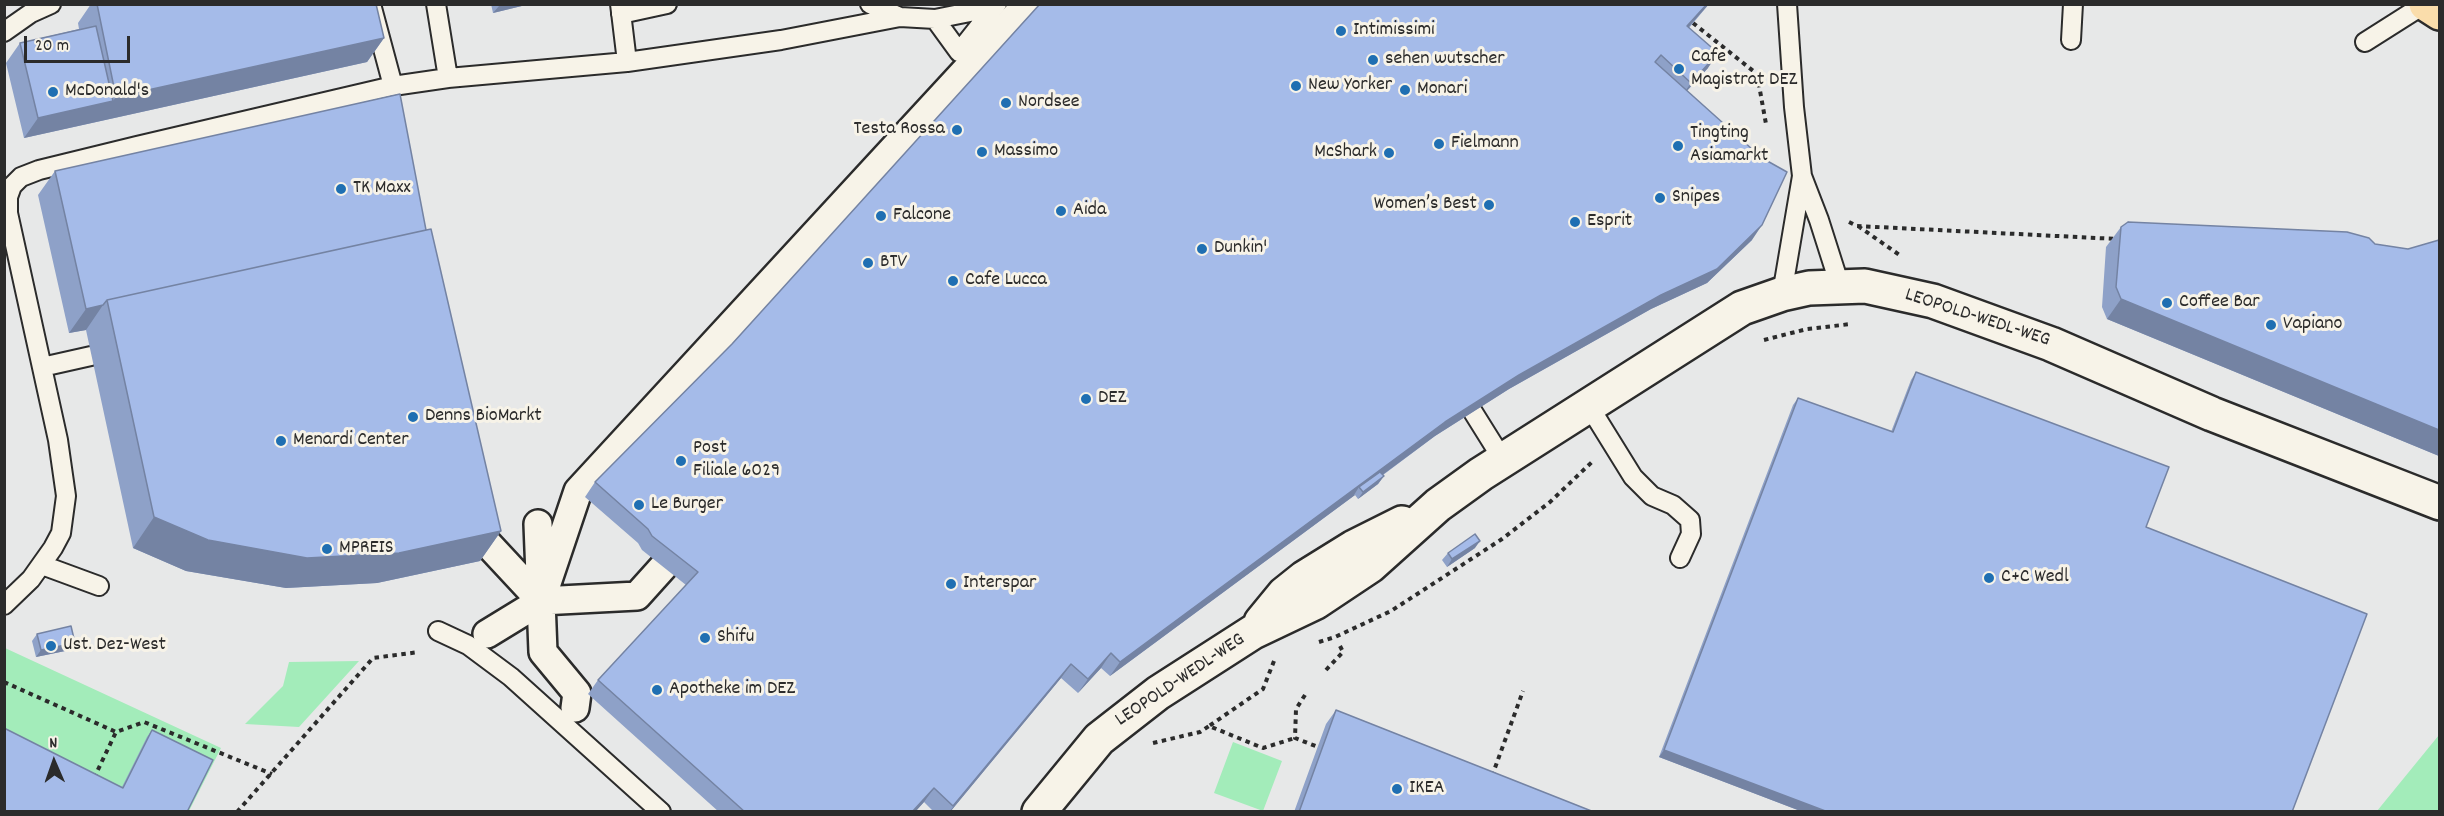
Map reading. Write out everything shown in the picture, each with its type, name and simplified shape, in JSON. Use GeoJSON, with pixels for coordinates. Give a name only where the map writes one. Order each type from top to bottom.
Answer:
{"type":"FeatureCollection","features":[{"type":"Feature","properties":{"kind":"main road"},"geometry":{"type":"LineString","coordinates":[[2426,4],[2439,13]]}},
{"type":"Feature","properties":{"kind":"street"},"geometry":{"type":"LineString","coordinates":[[541,601],[578,491],[1027,4]]}},
{"type":"Feature","properties":{"kind":"street","name":"LEOPOLD-WEDL-WEG"},"geometry":{"type":"LineString","coordinates":[[1039,812],[1100,739],[1115,725],[1158,693],[1253,632],[1284,594],[1304,578],[1354,547],[1438,505],[1503,460],[1742,308],[1782,294],[1809,288],[1865,286],[1905,294],[1985,318],[2118,371],[2212,414],[2439,503]]}},
{"type":"Feature","properties":{"kind":"street"},"geometry":{"type":"LineString","coordinates":[[467,487],[476,527],[486,543],[541,601]]}},
{"type":"Feature","properties":{"kind":"street"},"geometry":{"type":"LineString","coordinates":[[538,524],[543,652],[577,693],[575,708]]}},
{"type":"Feature","properties":{"kind":"street"},"geometry":{"type":"LineString","coordinates":[[477,640],[541,601],[637,596],[664,566]]}},
{"type":"Feature","properties":{"kind":"lane"},"geometry":{"type":"LineString","coordinates":[[11,21],[51,4]]}},
{"type":"Feature","properties":{"kind":"lane"},"geometry":{"type":"LineString","coordinates":[[371,4],[393,86]]}},
{"type":"Feature","properties":{"kind":"lane"},"geometry":{"type":"LineString","coordinates":[[436,4],[448,78]]}},
{"type":"Feature","properties":{"kind":"lane"},"geometry":{"type":"LineString","coordinates":[[627,62],[621,9],[667,4]]}},
{"type":"Feature","properties":{"kind":"lane"},"geometry":{"type":"LineString","coordinates":[[870,4],[935,19],[996,6]]}},
{"type":"Feature","properties":{"kind":"lane"},"geometry":{"type":"LineString","coordinates":[[1787,4],[1802,176],[1840,286]]}},
{"type":"Feature","properties":{"kind":"lane"},"geometry":{"type":"LineString","coordinates":[[2071,40],[2073,4]]}},
{"type":"Feature","properties":{"kind":"lane"},"geometry":{"type":"LineString","coordinates":[[2365,42],[2426,4]]}},
{"type":"Feature","properties":{"kind":"lane"},"geometry":{"type":"LineString","coordinates":[[935,19],[959,52],[996,6]]}},
{"type":"Feature","properties":{"kind":"lane"},"geometry":{"type":"LineString","coordinates":[[4,605],[42,565],[61,533],[66,496],[58,440],[8,213],[8,184],[39,170],[393,86],[448,78],[627,62],[781,40],[899,10]]}},
{"type":"Feature","properties":{"kind":"lane"},"geometry":{"type":"LineString","coordinates":[[1782,294],[1802,176]]}},
{"type":"Feature","properties":{"kind":"lane"},"geometry":{"type":"LineString","coordinates":[[42,367],[91,356]]}},
{"type":"Feature","properties":{"kind":"lane"},"geometry":{"type":"LineString","coordinates":[[1589,406],[1633,477],[1652,496],[1673,505],[1690,520],[1692,534],[1680,558]]}},
{"type":"Feature","properties":{"kind":"lane"},"geometry":{"type":"LineString","coordinates":[[1473,412],[1503,460]]}},
{"type":"Feature","properties":{"kind":"lane"},"geometry":{"type":"LineString","coordinates":[[42,565],[99,586]]}},
{"type":"Feature","properties":{"kind":"lane"},"geometry":{"type":"LineString","coordinates":[[438,631],[477,640],[511,677],[661,812]]}},
{"type":"Feature","properties":{"kind":"path"},"geometry":{"type":"LineString","coordinates":[[1693,23],[1757,74],[1792,81]]}},
{"type":"Feature","properties":{"kind":"path"},"geometry":{"type":"LineString","coordinates":[[1840,218],[1857,226],[2122,239]]}},
{"type":"Feature","properties":{"kind":"path"},"geometry":{"type":"LineString","coordinates":[[1754,344],[1807,329],[1862,324]]}},
{"type":"Feature","properties":{"kind":"path"},"geometry":{"type":"LineString","coordinates":[[1477,544],[1482,552]]}},
{"type":"Feature","properties":{"kind":"path"},"geometry":{"type":"LineString","coordinates":[[237,812],[373,658],[477,640]]}},
{"type":"Feature","properties":{"kind":"path"},"geometry":{"type":"LineString","coordinates":[[1326,670],[1343,652],[1340,646]]}},
{"type":"Feature","properties":{"kind":"path"},"geometry":{"type":"LineString","coordinates":[[1146,745],[1200,732],[1263,689],[1277,654]]}},
{"type":"Feature","properties":{"kind":"path"},"geometry":{"type":"LineString","coordinates":[[4,682],[116,732],[144,722],[272,774]]}},
{"type":"Feature","properties":{"kind":"path"},"geometry":{"type":"LineString","coordinates":[[1491,779],[1523,691]]}},
{"type":"Feature","properties":{"kind":"path"},"geometry":{"type":"LineString","coordinates":[[1295,738],[1296,709],[1305,695]]}},
{"type":"Feature","properties":{"kind":"path"},"geometry":{"type":"LineString","coordinates":[[1209,726],[1263,748],[1295,738],[1318,747]]}},
{"type":"Feature","properties":{"kind":"path"},"geometry":{"type":"LineString","coordinates":[[92,782],[116,732]]}},
{"type":"Feature","properties":{"kind":"green space"},"geometry":{"type":"Polygon","coordinates":[[[5,648],[221,748],[189,811],[5,812],[5,648]]]}},
{"type":"Feature","properties":{"kind":"green space"},"geometry":{"type":"Polygon","coordinates":[[[359,661],[299,727],[245,724],[283,686],[289,662],[359,661]]]}},
{"type":"Feature","properties":{"kind":"green space"},"geometry":{"type":"Polygon","coordinates":[[[2439,735],[2439,811],[2377,811],[2439,735]]]}},
{"type":"Feature","properties":{"kind":"green space"},"geometry":{"type":"Polygon","coordinates":[[[1233,742],[1282,761],[1263,811],[1214,793],[1233,742]]]}},
{"type":"Feature","properties":{"kind":"building"},"geometry":{"type":"Polygon","coordinates":[[[97,4],[376,4],[384,38],[116,97],[97,4]]]}},
{"type":"Feature","properties":{"kind":"building","name":"DEZ"},"geometry":{"type":"Polygon","coordinates":[[[1040,4],[1707,4],[1687,26],[1718,53],[1691,83],[1661,55],[1655,62],[1762,158],[1787,172],[1762,225],[1717,269],[1661,295],[1519,375],[1445,422],[1120,662],[1111,653],[1088,679],[1071,664],[953,806],[934,788],[912,812],[745,812],[598,680],[698,572],[652,536],[648,529],[595,482],[732,344],[1040,4]]]}},
{"type":"Feature","properties":{"kind":"building","name":"McDonald's"},"geometry":{"type":"Polygon","coordinates":[[[96,26],[113,101],[38,118],[20,43],[96,26]]]}},
{"type":"Feature","properties":{"kind":"building"},"geometry":{"type":"Polygon","coordinates":[[[400,94],[426,230],[107,300],[103,305],[86,309],[55,171],[400,94]]]}},
{"type":"Feature","properties":{"kind":"building"},"geometry":{"type":"Polygon","coordinates":[[[2128,222],[2347,232],[2369,238],[2375,244],[2408,249],[2439,240],[2439,430],[2121,299],[2116,287],[2121,227],[2128,222]]]}},
{"type":"Feature","properties":{"kind":"building","name":"Menardi Center"},"geometry":{"type":"Polygon","coordinates":[[[431,229],[501,531],[399,553],[307,558],[208,540],[154,517],[107,300],[431,229]]]}},
{"type":"Feature","properties":{"kind":"building","name":"C+C Wedl"},"geometry":{"type":"Polygon","coordinates":[[[1916,372],[2169,467],[2146,527],[2367,614],[2292,812],[1828,812],[1664,750],[1798,398],[1893,432],[1916,372]]]}},
{"type":"Feature","properties":{"kind":"building"},"geometry":{"type":"Polygon","coordinates":[[[1380,472],[1384,476],[1363,492],[1359,487],[1380,472]]]}},
{"type":"Feature","properties":{"kind":"building"},"geometry":{"type":"Polygon","coordinates":[[[1475,534],[1480,541],[1452,559],[1448,553],[1475,534]]]}},
{"type":"Feature","properties":{"kind":"building"},"geometry":{"type":"Polygon","coordinates":[[[71,626],[75,643],[41,650],[37,634],[71,626]]]}},
{"type":"Feature","properties":{"kind":"building","name":"IKEA"},"geometry":{"type":"Polygon","coordinates":[[[1336,710],[1594,812],[1299,812],[1336,710]]]}},
{"type":"Feature","properties":{"kind":"building"},"geometry":{"type":"Polygon","coordinates":[[[4,728],[123,788],[152,730],[213,760],[187,812],[4,812],[4,728]]]}},
{"type":"Feature","properties":{"kind":"place","name":"Intimissimi"},"geometry":{"type":"Point","coordinates":[1341,31]}},
{"type":"Feature","properties":{"kind":"place","name":"sehen wutscher"},"geometry":{"type":"Point","coordinates":[1373,60]}},
{"type":"Feature","properties":{"kind":"place","name":"Cafe Magistrat DEZ"},"geometry":{"type":"Point","coordinates":[1679,69]}},
{"type":"Feature","properties":{"kind":"place","name":"New Yorker"},"geometry":{"type":"Point","coordinates":[1296,86]}},
{"type":"Feature","properties":{"kind":"place","name":"Monari"},"geometry":{"type":"Point","coordinates":[1405,90]}},
{"type":"Feature","properties":{"kind":"place","name":"McDonald's"},"geometry":{"type":"Point","coordinates":[53,92]}},
{"type":"Feature","properties":{"kind":"place","name":"Nordsee"},"geometry":{"type":"Point","coordinates":[1006,103]}},
{"type":"Feature","properties":{"kind":"place","name":"Testa Rossa"},"geometry":{"type":"Point","coordinates":[957,130]}},
{"type":"Feature","properties":{"kind":"place","name":"Fielmann"},"geometry":{"type":"Point","coordinates":[1439,144]}},
{"type":"Feature","properties":{"kind":"place","name":"Tingting Asiamarkt"},"geometry":{"type":"Point","coordinates":[1678,146]}},
{"type":"Feature","properties":{"kind":"place","name":"Massimo"},"geometry":{"type":"Point","coordinates":[982,152]}},
{"type":"Feature","properties":{"kind":"place","name":"McShark"},"geometry":{"type":"Point","coordinates":[1389,153]}},
{"type":"Feature","properties":{"kind":"place","name":"TK Maxx"},"geometry":{"type":"Point","coordinates":[341,189]}},
{"type":"Feature","properties":{"kind":"place","name":"Snipes"},"geometry":{"type":"Point","coordinates":[1660,198]}},
{"type":"Feature","properties":{"kind":"place","name":"Women’s Best"},"geometry":{"type":"Point","coordinates":[1489,205]}},
{"type":"Feature","properties":{"kind":"place","name":"Aida"},"geometry":{"type":"Point","coordinates":[1061,211]}},
{"type":"Feature","properties":{"kind":"place","name":"Falcone"},"geometry":{"type":"Point","coordinates":[881,216]}},
{"type":"Feature","properties":{"kind":"place","name":"Esprit"},"geometry":{"type":"Point","coordinates":[1575,222]}},
{"type":"Feature","properties":{"kind":"place","name":"Dunkin'"},"geometry":{"type":"Point","coordinates":[1202,249]}},
{"type":"Feature","properties":{"kind":"place","name":"BTV"},"geometry":{"type":"Point","coordinates":[868,263]}},
{"type":"Feature","properties":{"kind":"place","name":"Cafe Lucca"},"geometry":{"type":"Point","coordinates":[953,281]}},
{"type":"Feature","properties":{"kind":"place","name":"Coffee Bar"},"geometry":{"type":"Point","coordinates":[2167,303]}},
{"type":"Feature","properties":{"kind":"place","name":"Vapiano"},"geometry":{"type":"Point","coordinates":[2271,325]}},
{"type":"Feature","properties":{"kind":"place","name":"DEZ"},"geometry":{"type":"Point","coordinates":[1086,399]}},
{"type":"Feature","properties":{"kind":"place","name":"Denns BioMarkt"},"geometry":{"type":"Point","coordinates":[413,417]}},
{"type":"Feature","properties":{"kind":"place","name":"Menardi Center"},"geometry":{"type":"Point","coordinates":[281,441]}},
{"type":"Feature","properties":{"kind":"place","name":"Post Filiale 6029"},"geometry":{"type":"Point","coordinates":[681,461]}},
{"type":"Feature","properties":{"kind":"place","name":"Le Burger"},"geometry":{"type":"Point","coordinates":[639,505]}},
{"type":"Feature","properties":{"kind":"place","name":"MPREIS"},"geometry":{"type":"Point","coordinates":[327,549]}},
{"type":"Feature","properties":{"kind":"place","name":"C+C Wedl"},"geometry":{"type":"Point","coordinates":[1989,578]}},
{"type":"Feature","properties":{"kind":"place","name":"Interspar"},"geometry":{"type":"Point","coordinates":[951,584]}},
{"type":"Feature","properties":{"kind":"place","name":"Shifu"},"geometry":{"type":"Point","coordinates":[705,638]}},
{"type":"Feature","properties":{"kind":"place","name":"Ust. Dez-West"},"geometry":{"type":"Point","coordinates":[51,646]}},
{"type":"Feature","properties":{"kind":"place","name":"Apotheke im DEZ"},"geometry":{"type":"Point","coordinates":[657,690]}},
{"type":"Feature","properties":{"kind":"place","name":"IKEA"},"geometry":{"type":"Point","coordinates":[1397,789]}}]}
